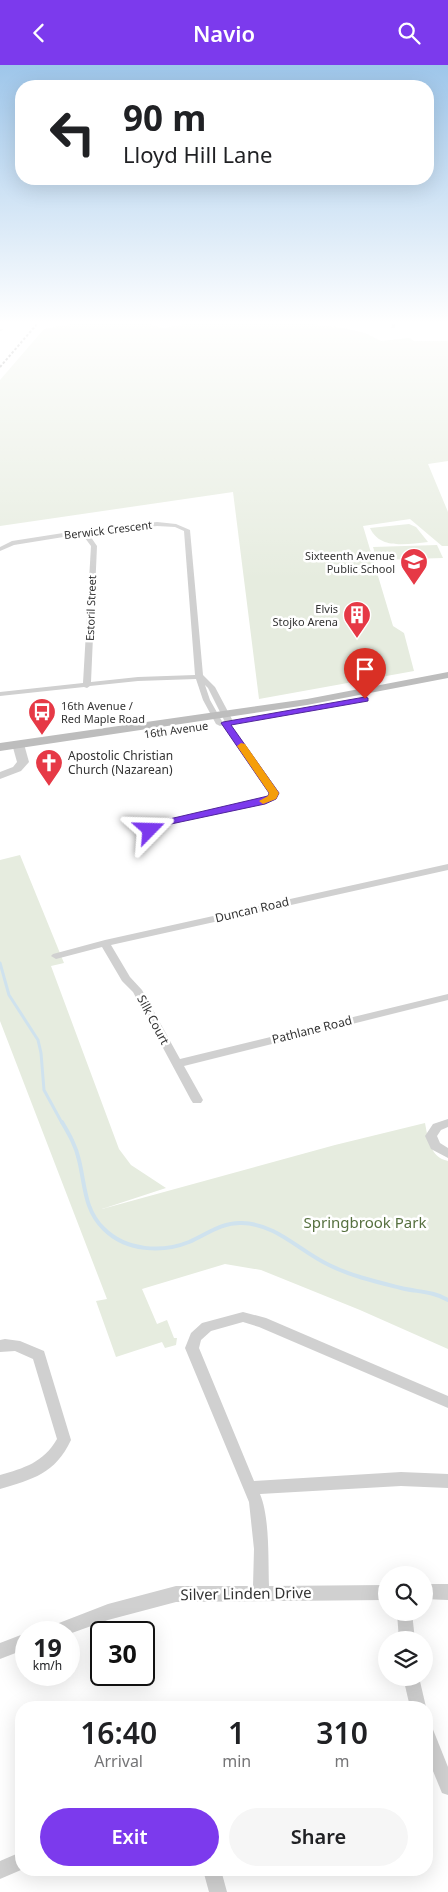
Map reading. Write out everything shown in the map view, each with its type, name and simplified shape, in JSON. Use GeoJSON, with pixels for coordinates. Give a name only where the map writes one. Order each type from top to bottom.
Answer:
{"type":"FeatureCollection","features":[{"type":"Feature","properties":{"kind":"main road","name":"16th Avenue"},"geometry":{"type":"LineString","coordinates":[[223,720],[448,675]]}},
{"type":"Feature","properties":{"kind":"main road","name":"16th Avenue"},"geometry":{"type":"LineString","coordinates":[[0,747],[19,748],[223,720],[448,683]]}},
{"type":"Feature","properties":{"kind":"main road","name":"16th Avenue"},"geometry":{"type":"LineString","coordinates":[[0,755],[19,748]]}},
{"type":"Feature","properties":{"kind":"street","name":"Berwick Crescent"},"geometry":{"type":"LineString","coordinates":[[0,549],[12,543],[132,525],[170,524],[184,526],[188,530],[197,663],[202,688],[211,711],[223,720],[274,793],[272,797],[265,801],[168,822],[150,830]]}},
{"type":"Feature","properties":{"kind":"street","name":"Estoril Street"},"geometry":{"type":"LineString","coordinates":[[84,532],[94,546],[87,686]]}},
{"type":"Feature","properties":{"kind":"street"},"geometry":{"type":"LineString","coordinates":[[0,694],[138,679],[201,677]]}},
{"type":"Feature","properties":{"kind":"street"},"geometry":{"type":"LineString","coordinates":[[0,776],[17,769],[23,762],[19,748]]}},
{"type":"Feature","properties":{"kind":"street","name":"Duncan Road"},"geometry":{"type":"LineString","coordinates":[[56,956],[105,943],[448,867]]}},
{"type":"Feature","properties":{"kind":"street","name":"Silk Court"},"geometry":{"type":"LineString","coordinates":[[105,943],[126,979],[137,990],[197,1100]]}},
{"type":"Feature","properties":{"kind":"street","name":"Pathlane Road"},"geometry":{"type":"LineString","coordinates":[[177,1064],[448,997]]}},
{"type":"Feature","properties":{"kind":"street"},"geometry":{"type":"LineString","coordinates":[[448,1123],[437,1127],[431,1136],[435,1146],[448,1154]]}},
{"type":"Feature","properties":{"kind":"street"},"geometry":{"type":"LineString","coordinates":[[260,1594],[260,1527],[256,1501],[226,1436],[192,1348],[196,1337],[207,1327],[244,1317],[261,1322],[448,1403]]}},
{"type":"Feature","properties":{"kind":"street"},"geometry":{"type":"LineString","coordinates":[[0,1345],[7,1344],[20,1347],[39,1355],[64,1440],[57,1455],[43,1468],[0,1482]]}},
{"type":"Feature","properties":{"kind":"street"},"geometry":{"type":"LineString","coordinates":[[250,1488],[401,1479],[448,1481]]}},
{"type":"Feature","properties":{"kind":"street"},"geometry":{"type":"LineString","coordinates":[[433,1592],[448,1592]]}},
{"type":"Feature","properties":{"kind":"street","name":"Silver Linden Drive"},"geometry":{"type":"LineString","coordinates":[[80,1622],[108,1612],[176,1594],[378,1593]]}},
{"type":"Feature","properties":{"kind":"street"},"geometry":{"type":"LineString","coordinates":[[0,1651],[15,1645]]}},
{"type":"Feature","properties":{"kind":"street"},"geometry":{"type":"LineString","coordinates":[[413,1686],[417,1701]]}},
{"type":"Feature","properties":{"kind":"street"},"geometry":{"type":"LineString","coordinates":[[433,1750],[448,1787]]}},
{"type":"Feature","properties":{"kind":"street"},"geometry":{"type":"LineString","coordinates":[[0,1870],[15,1864]]}},
{"type":"Feature","properties":{"kind":"street"},"geometry":{"type":"LineString","coordinates":[[214,1876],[218,1892]]}},
{"type":"Feature","properties":{"kind":"green space"},"geometry":{"type":"Polygon","coordinates":[[[0,409],[448,409],[448,461],[428,464],[448,512],[448,546],[442,546],[410,519],[363,526],[393,626],[404,633],[414,671],[259,699],[233,492],[0,526],[0,409]]]}},
{"type":"Feature","properties":{"kind":"green space"},"geometry":{"type":"Polygon","coordinates":[[[409,524],[416,527],[428,542],[387,543],[380,540],[370,528],[409,524]]]}},
{"type":"Feature","properties":{"kind":"green space"},"geometry":{"type":"Polygon","coordinates":[[[437,545],[443,558],[377,560],[373,547],[437,545]]]}},
{"type":"Feature","properties":{"kind":"green space","name":"Springbrook Park"},"geometry":{"type":"Polygon","coordinates":[[[20,855],[64,963],[51,966],[119,1149],[131,1165],[166,1188],[102,1209],[335,1145],[425,1123],[431,1147],[437,1156],[448,1161],[448,1349],[360,1310],[261,1270],[225,1264],[142,1289],[157,1324],[167,1320],[174,1338],[177,1338],[176,1345],[165,1348],[162,1342],[116,1357],[96,1301],[107,1299],[0,1021],[0,860],[20,855]]]}},
{"type":"Feature","properties":{"kind":"waterway"},"geometry":{"type":"LineString","coordinates":[[0,963],[9,995],[38,1040],[44,1090],[62,1123]]}},
{"type":"Feature","properties":{"kind":"waterway"},"geometry":{"type":"LineString","coordinates":[[62,1122],[76,1150],[92,1214],[104,1229],[123,1242],[145,1248],[167,1248],[189,1242],[228,1224],[242,1223],[255,1225],[277,1233],[318,1259],[346,1272],[401,1288],[431,1293],[448,1300]]}},
{"type":"Feature","properties":{"kind":"slow traffic"},"geometry":{"type":"LineString","coordinates":[[241,746],[274,793],[272,797],[263,801]]}},
{"type":"Feature","properties":{"kind":"place","name":"Sixteenth Avenue Public School"},"geometry":{"type":"Point","coordinates":[414,586]}},
{"type":"Feature","properties":{"kind":"place","name":"Elvis Stojko Arena"},"geometry":{"type":"Point","coordinates":[357,639]}},
{"type":"Feature","properties":{"kind":"place","name":"16th Avenue / Red Maple Road"},"geometry":{"type":"Point","coordinates":[42,736]}},
{"type":"Feature","properties":{"kind":"place","name":"Apostolic Christian Church (Nazarean)"},"geometry":{"type":"Point","coordinates":[49,787]}},
{"type":"Feature","properties":{"kind":"route"},"geometry":{"type":"LineString","coordinates":[[150,830],[168,822],[265,801],[272,797],[274,793],[226,723],[365,699]]}}]}
